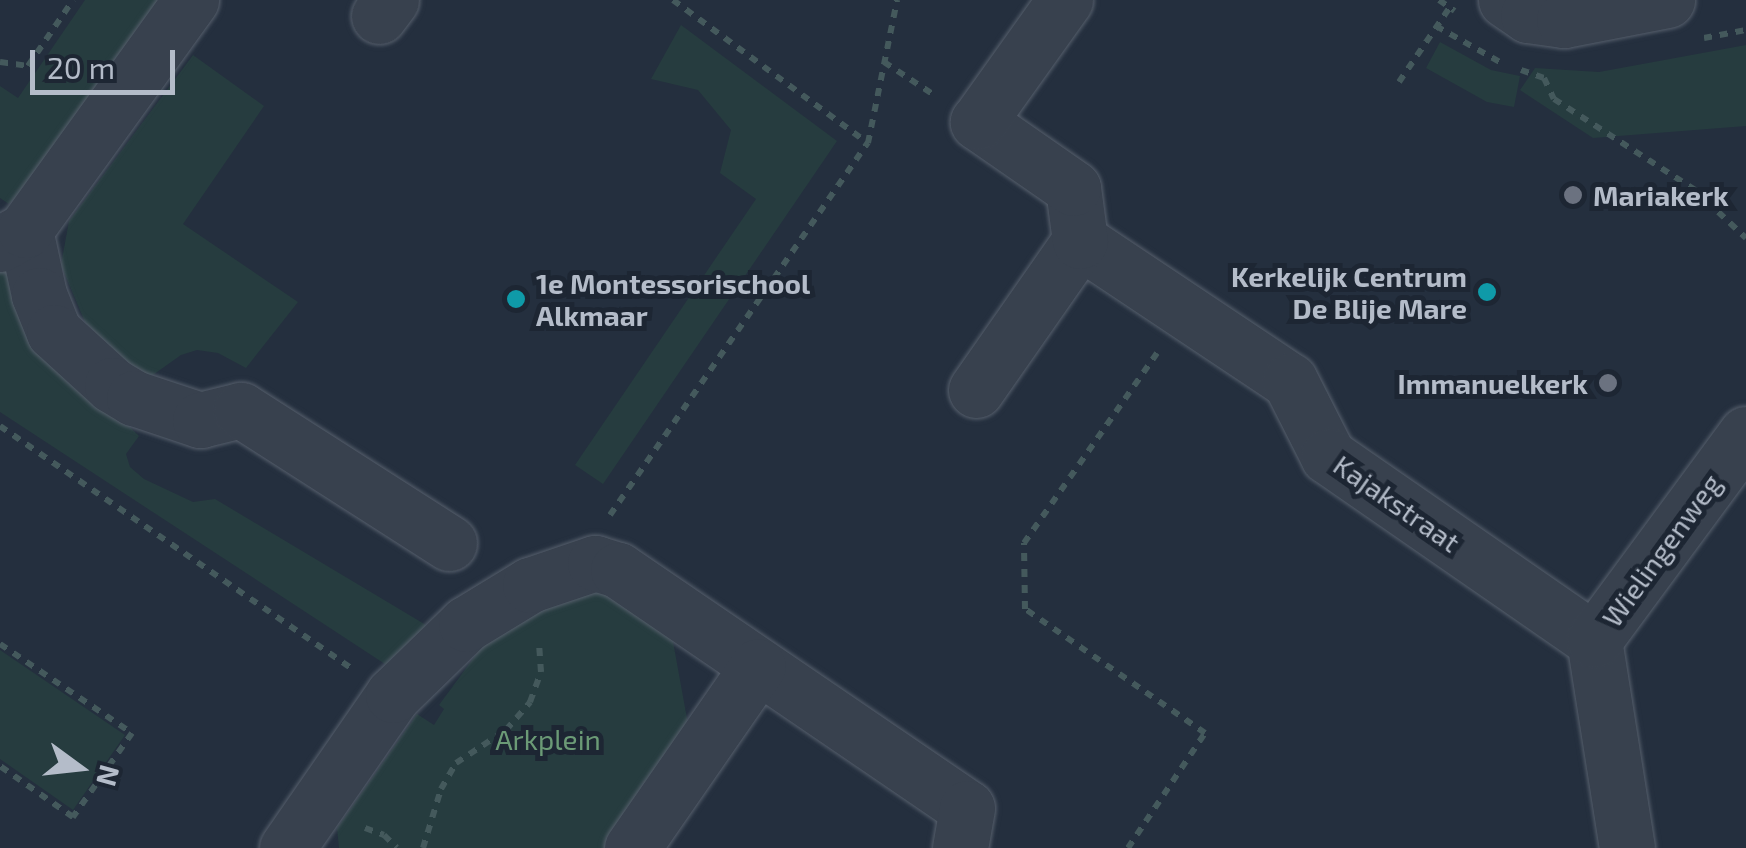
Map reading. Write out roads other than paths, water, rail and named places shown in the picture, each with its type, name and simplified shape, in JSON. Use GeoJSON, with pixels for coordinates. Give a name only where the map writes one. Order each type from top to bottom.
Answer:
{"type":"FeatureCollection","features":[{"type":"Feature","properties":{"kind":"street"},"geometry":{"type":"LineString","coordinates":[[192,0],[12,237],[54,332],[112,385],[134,398],[200,420],[242,410],[448,543]]}},
{"type":"Feature","properties":{"kind":"street"},"geometry":{"type":"LineString","coordinates":[[976,390],[1080,242],[1073,188],[978,122],[1066,0]]}},
{"type":"Feature","properties":{"kind":"street"},"geometry":{"type":"LineString","coordinates":[[1506,0],[1528,15],[1564,20],[1667,0]]}},
{"type":"Feature","properties":{"kind":"street","name":"Kajakstraat"},"geometry":{"type":"LineString","coordinates":[[1080,242],[1290,381],[1328,456],[1594,640]]}},
{"type":"Feature","properties":{"kind":"street","name":"Wielingenweg"},"geometry":{"type":"LineString","coordinates":[[1628,848],[1594,640],[1746,434]]}},
{"type":"Feature","properties":{"kind":"street"},"geometry":{"type":"LineString","coordinates":[[287,848],[393,696],[466,624],[522,590],[574,567],[595,563],[618,570],[968,808],[960,848]]}},
{"type":"Feature","properties":{"kind":"street"},"geometry":{"type":"LineString","coordinates":[[632,848],[758,666]]}},
{"type":"Feature","properties":{"kind":"place","name":"Mariakerk"},"geometry":{"type":"Point","coordinates":[1573,195]}},
{"type":"Feature","properties":{"kind":"place","name":"Kerkelijk Centrum De Blije Mare"},"geometry":{"type":"Point","coordinates":[1487,292]}},
{"type":"Feature","properties":{"kind":"place","name":"1e Montessorischool Alkmaar"},"geometry":{"type":"Point","coordinates":[516,299]}},
{"type":"Feature","properties":{"kind":"place","name":"Immanuelkerk"},"geometry":{"type":"Point","coordinates":[1608,383]}},
{"type":"Feature","properties":{"kind":"park label","name":"Arkplein"},"geometry":{"type":"Point","coordinates":[548,739]}}]}
